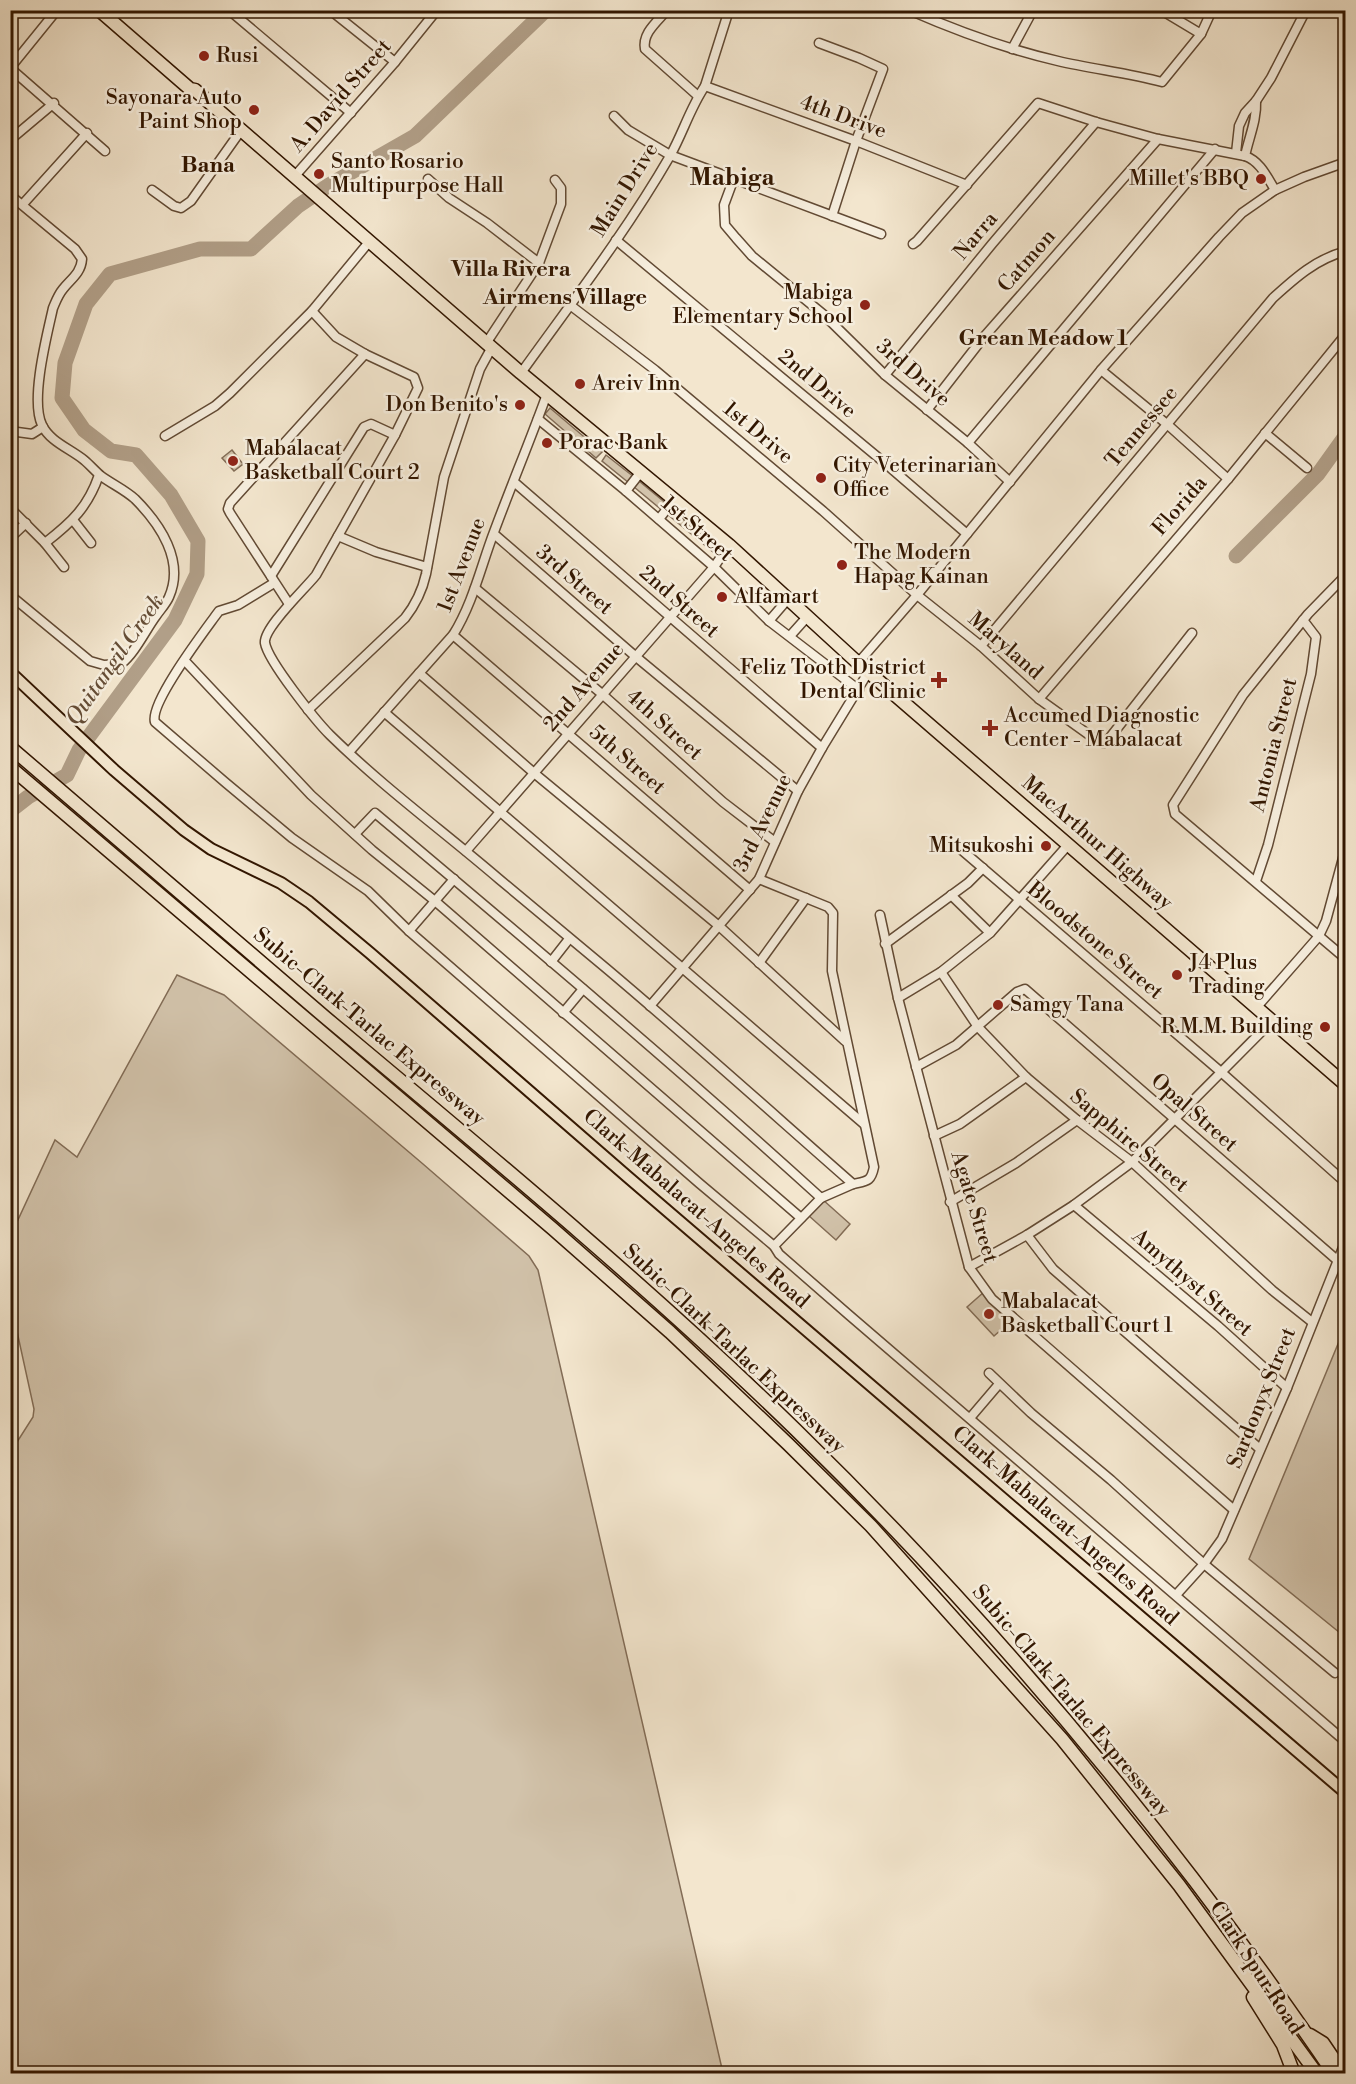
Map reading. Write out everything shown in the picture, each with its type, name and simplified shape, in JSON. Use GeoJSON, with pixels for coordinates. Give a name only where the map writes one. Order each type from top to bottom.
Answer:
{"type":"FeatureCollection","features":[{"type":"Feature","properties":{"kind":"highway","name":"MacArthur Highway"},"geometry":{"type":"LineString","coordinates":[[99,10],[190,89],[195,90],[242,129],[337,215],[521,373],[729,546],[858,663],[1346,1085]]}},
{"type":"Feature","properties":{"kind":"highway","name":"MacArthur Highway"},"geometry":{"type":"LineString","coordinates":[[110,11],[194,85],[195,90]]}},
{"type":"Feature","properties":{"kind":"highway","name":"Subic-Clark-Tarlac Expressway"},"geometry":{"type":"LineString","coordinates":[[10,747],[559,1215],[680,1321],[798,1432],[940,1578],[1035,1685],[1140,1810],[1200,1886],[1334,2073]]}},
{"type":"Feature","properties":{"kind":"highway","name":"Subic-Clark-Tarlac Expressway"},"geometry":{"type":"LineString","coordinates":[[10,767],[553,1229],[670,1332],[871,1526],[1062,1739],[1179,1885],[1317,2073]]}},
{"type":"Feature","properties":{"kind":"highway","name":"Clark Spur Road"},"geometry":{"type":"LineString","coordinates":[[1179,1885],[1283,2045],[1294,2073]]}},
{"type":"Feature","properties":{"kind":"highway","name":"Clark Spur Road"},"geometry":{"type":"LineString","coordinates":[[1306,2033],[1323,2043],[1344,2073]]}},
{"type":"Feature","properties":{"kind":"main road","name":"Clark-Mabalacat-Angeles Road"},"geometry":{"type":"LineString","coordinates":[[10,672],[114,770],[184,830],[211,849],[281,883],[316,908],[463,1032],[628,1178],[1346,1794]]}},
{"type":"Feature","properties":{"kind":"street"},"geometry":{"type":"LineString","coordinates":[[57,10],[11,68],[54,103],[105,151]]}},
{"type":"Feature","properties":{"kind":"street"},"geometry":{"type":"LineString","coordinates":[[229,10],[351,113]]}},
{"type":"Feature","properties":{"kind":"street"},"geometry":{"type":"LineString","coordinates":[[330,10],[395,62]]}},
{"type":"Feature","properties":{"kind":"street"},"geometry":{"type":"LineString","coordinates":[[667,10],[648,32],[644,41],[645,49],[698,96]]}},
{"type":"Feature","properties":{"kind":"street","name":"Main Drive"},"geometry":{"type":"LineString","coordinates":[[521,373],[616,240],[670,155],[705,86],[729,10]]}},
{"type":"Feature","properties":{"kind":"street"},"geometry":{"type":"LineString","coordinates":[[909,10],[955,30],[1012,49],[1162,82],[1201,34],[1212,10]]}},
{"type":"Feature","properties":{"kind":"street"},"geometry":{"type":"LineString","coordinates":[[1012,49],[1033,10]]}},
{"type":"Feature","properties":{"kind":"street"},"geometry":{"type":"LineString","coordinates":[[1161,10],[1201,34]]}},
{"type":"Feature","properties":{"kind":"street"},"geometry":{"type":"LineString","coordinates":[[1240,154],[1239,126],[1245,113],[1256,101],[1306,10]]}},
{"type":"Feature","properties":{"kind":"street","name":"A. David Street"},"geometry":{"type":"LineString","coordinates":[[294,177],[395,62],[432,12]]}},
{"type":"Feature","properties":{"kind":"street"},"geometry":{"type":"LineString","coordinates":[[819,44],[883,69],[856,141],[832,216]]}},
{"type":"Feature","properties":{"kind":"street","name":"4th Drive"},"geometry":{"type":"LineString","coordinates":[[705,86],[856,141],[967,185]]}},
{"type":"Feature","properties":{"kind":"street"},"geometry":{"type":"LineString","coordinates":[[10,140],[54,103]]}},
{"type":"Feature","properties":{"kind":"street"},"geometry":{"type":"LineString","coordinates":[[913,244],[1038,104],[1158,139],[1240,154],[1252,159],[1258,165],[1275,190]]}},
{"type":"Feature","properties":{"kind":"street"},"geometry":{"type":"LineString","coordinates":[[614,116],[628,130],[670,155],[881,234]]}},
{"type":"Feature","properties":{"kind":"street","name":"Narra"},"geometry":{"type":"LineString","coordinates":[[885,375],[1096,122]]}},
{"type":"Feature","properties":{"kind":"street"},"geometry":{"type":"LineString","coordinates":[[152,190],[174,206],[181,208],[191,201],[242,129]]}},
{"type":"Feature","properties":{"kind":"street"},"geometry":{"type":"LineString","coordinates":[[23,204],[87,134]]}},
{"type":"Feature","properties":{"kind":"street","name":"Catmon"},"geometry":{"type":"LineString","coordinates":[[927,410],[990,330],[1158,139]]}},
{"type":"Feature","properties":{"kind":"street"},"geometry":{"type":"LineString","coordinates":[[968,443],[1215,149]]}},
{"type":"Feature","properties":{"kind":"street"},"geometry":{"type":"LineString","coordinates":[[858,663],[1101,370],[1226,229],[1242,213],[1275,190],[1346,162]]}},
{"type":"Feature","properties":{"kind":"street"},"geometry":{"type":"LineString","coordinates":[[428,178],[449,198],[487,223],[538,263]]}},
{"type":"Feature","properties":{"kind":"street","name":"3rd Drive"},"geometry":{"type":"LineString","coordinates":[[734,178],[724,205],[725,225],[752,256],[823,314],[885,375],[968,443],[1010,482]]}},
{"type":"Feature","properties":{"kind":"street"},"geometry":{"type":"LineString","coordinates":[[308,710],[405,618],[416,604],[423,589],[444,477],[490,345],[538,263],[561,204],[561,188],[555,180]]}},
{"type":"Feature","properties":{"kind":"street"},"geometry":{"type":"LineString","coordinates":[[10,195],[75,249],[82,259],[80,270],[58,296],[51,319],[39,385],[38,405],[43,427],[99,475],[134,498],[164,534],[171,550],[173,582],[168,598],[121,664],[104,665],[90,661],[10,595]]}},
{"type":"Feature","properties":{"kind":"street","name":"2nd Drive"},"geometry":{"type":"LineString","coordinates":[[616,240],[967,534]]}},
{"type":"Feature","properties":{"kind":"street"},"geometry":{"type":"LineString","coordinates":[[165,436],[215,406],[230,393],[283,337],[312,311],[369,242]]}},
{"type":"Feature","properties":{"kind":"street","name":"Tennessee"},"geometry":{"type":"LineString","coordinates":[[981,646],[1273,298],[1298,275],[1320,261],[1346,251]]}},
{"type":"Feature","properties":{"kind":"street","name":"1st Drive"},"geometry":{"type":"LineString","coordinates":[[570,305],[656,370],[822,511],[916,595]]}},
{"type":"Feature","properties":{"kind":"street"},"geometry":{"type":"LineString","coordinates":[[312,311],[336,336],[365,354],[414,377],[418,388],[395,435],[316,575],[305,590],[289,604],[266,636],[265,644],[308,710],[349,752],[650,1006],[853,1184]]}},
{"type":"Feature","properties":{"kind":"street","name":"Florida"},"geometry":{"type":"LineString","coordinates":[[1039,699],[1228,479],[1346,334]]}},
{"type":"Feature","properties":{"kind":"street"},"geometry":{"type":"LineString","coordinates":[[289,604],[228,508],[230,503],[365,354]]}},
{"type":"Feature","properties":{"kind":"street"},"geometry":{"type":"LineString","coordinates":[[1101,370],[1168,425],[1228,479]]}},
{"type":"Feature","properties":{"kind":"street","name":"1st Avenue"},"geometry":{"type":"LineString","coordinates":[[349,752],[460,624],[547,394]]}},
{"type":"Feature","properties":{"kind":"street","name":"1st Street"},"geometry":{"type":"LineString","coordinates":[[538,419],[659,519],[714,567],[770,621],[859,690]]}},
{"type":"Feature","properties":{"kind":"street"},"geometry":{"type":"LineString","coordinates":[[395,435],[371,424],[364,427],[272,579],[238,605],[219,611],[160,697],[153,715],[155,722],[292,838],[368,891],[409,931],[774,1246],[780,1254],[1346,1742]]}},
{"type":"Feature","properties":{"kind":"street"},"geometry":{"type":"LineString","coordinates":[[10,431],[32,434],[43,427]]}},
{"type":"Feature","properties":{"kind":"street"},"geometry":{"type":"LineString","coordinates":[[1265,433],[1307,468]]}},
{"type":"Feature","properties":{"kind":"street"},"geometry":{"type":"LineString","coordinates":[[626,491],[640,473]]}},
{"type":"Feature","properties":{"kind":"street"},"geometry":{"type":"LineString","coordinates":[[45,543],[73,520],[89,500],[99,475]]}},
{"type":"Feature","properties":{"kind":"street","name":"2nd Street"},"geometry":{"type":"LineString","coordinates":[[514,482],[822,748]]}},
{"type":"Feature","properties":{"kind":"street"},"geometry":{"type":"LineString","coordinates":[[659,519],[674,500]]}},
{"type":"Feature","properties":{"kind":"street"},"geometry":{"type":"LineString","coordinates":[[10,508],[45,543],[64,567]]}},
{"type":"Feature","properties":{"kind":"street"},"geometry":{"type":"LineString","coordinates":[[73,520],[91,543]]}},
{"type":"Feature","properties":{"kind":"street"},"geometry":{"type":"LineString","coordinates":[[10,538],[26,523]]}},
{"type":"Feature","properties":{"kind":"street","name":"3rd Street"},"geometry":{"type":"LineString","coordinates":[[494,534],[798,792]]}},
{"type":"Feature","properties":{"kind":"street"},"geometry":{"type":"LineString","coordinates":[[338,536],[376,552],[427,567]]}},
{"type":"Feature","properties":{"kind":"street","name":"2nd Avenue"},"geometry":{"type":"LineString","coordinates":[[466,851],[714,567],[729,546]]}},
{"type":"Feature","properties":{"kind":"street"},"geometry":{"type":"LineString","coordinates":[[1346,575],[1303,620],[1243,695],[1174,802],[1176,814],[1346,959]]}},
{"type":"Feature","properties":{"kind":"street","name":"4th Street"},"geometry":{"type":"LineString","coordinates":[[475,588],[602,694],[723,802],[775,842]]}},
{"type":"Feature","properties":{"kind":"street","name":"Maryland"},"geometry":{"type":"LineString","coordinates":[[916,595],[981,646],[1039,699],[1093,739],[1104,742],[1113,734],[1192,633]]}},
{"type":"Feature","properties":{"kind":"street"},"geometry":{"type":"LineString","coordinates":[[770,621],[788,599]]}},
{"type":"Feature","properties":{"kind":"street"},"geometry":{"type":"LineString","coordinates":[[790,636],[807,617]]}},
{"type":"Feature","properties":{"kind":"street","name":"Antonia Street"},"geometry":{"type":"LineString","coordinates":[[1256,881],[1268,845],[1311,674],[1316,637],[1303,620]]}},
{"type":"Feature","properties":{"kind":"street","name":"5th Street"},"geometry":{"type":"LineString","coordinates":[[453,634],[750,890]]}},
{"type":"Feature","properties":{"kind":"street"},"geometry":{"type":"LineString","coordinates":[[185,661],[311,795],[801,1218]]}},
{"type":"Feature","properties":{"kind":"street","name":"3rd Avenue"},"geometry":{"type":"LineString","coordinates":[[650,1006],[759,879],[798,792],[869,671]]}},
{"type":"Feature","properties":{"kind":"street"},"geometry":{"type":"LineString","coordinates":[[419,673],[534,773],[719,926],[846,1041]]}},
{"type":"Feature","properties":{"kind":"street"},"geometry":{"type":"LineString","coordinates":[[384,712],[864,1124]]}},
{"type":"Feature","properties":{"kind":"street"},"geometry":{"type":"LineString","coordinates":[[355,834],[375,813],[583,989],[821,1198]]}},
{"type":"Feature","properties":{"kind":"street"},"geometry":{"type":"LineString","coordinates":[[898,998],[941,972],[990,933],[1068,844]]}},
{"type":"Feature","properties":{"kind":"street","name":"Bloodstone Street"},"geometry":{"type":"LineString","coordinates":[[957,846],[1221,1072],[1346,1183]]}},
{"type":"Feature","properties":{"kind":"street"},"geometry":{"type":"LineString","coordinates":[[1256,1008],[1319,936],[1326,921],[1346,847]]}},
{"type":"Feature","properties":{"kind":"street"},"geometry":{"type":"LineString","coordinates":[[885,944],[983,868]]}},
{"type":"Feature","properties":{"kind":"street"},"geometry":{"type":"LineString","coordinates":[[409,931],[454,879]]}},
{"type":"Feature","properties":{"kind":"street"},"geometry":{"type":"LineString","coordinates":[[759,879],[828,907],[833,913],[832,971],[874,1167],[873,1175],[867,1180],[821,1198],[774,1246]]}},
{"type":"Feature","properties":{"kind":"street"},"geometry":{"type":"LineString","coordinates":[[951,895],[990,933]]}},
{"type":"Feature","properties":{"kind":"street"},"geometry":{"type":"LineString","coordinates":[[759,963],[806,898]]}},
{"type":"Feature","properties":{"kind":"street","name":"Agate Street"},"geometry":{"type":"LineString","coordinates":[[880,915],[898,998],[969,1267],[992,1299],[1234,1510]]}},
{"type":"Feature","properties":{"kind":"street"},"geometry":{"type":"LineString","coordinates":[[551,962],[569,939]]}},
{"type":"Feature","properties":{"kind":"street","name":"Sapphire Street"},"geometry":{"type":"LineString","coordinates":[[941,972],[978,1027],[1026,1077],[1132,1162],[1272,1290],[1312,1322]]}},
{"type":"Feature","properties":{"kind":"street"},"geometry":{"type":"LineString","coordinates":[[563,1013],[583,989]]}},
{"type":"Feature","properties":{"kind":"street","name":"Opal Street"},"geometry":{"type":"LineString","coordinates":[[978,1027],[1020,989],[1025,989],[1337,1260]]}},
{"type":"Feature","properties":{"kind":"street"},"geometry":{"type":"LineString","coordinates":[[969,1267],[1028,1235],[1074,1205],[1132,1162],[1270,1019]]}},
{"type":"Feature","properties":{"kind":"street"},"geometry":{"type":"LineString","coordinates":[[916,1067],[956,1046],[978,1027]]}},
{"type":"Feature","properties":{"kind":"street"},"geometry":{"type":"LineString","coordinates":[[934,1136],[960,1124],[1026,1077]]}},
{"type":"Feature","properties":{"kind":"street"},"geometry":{"type":"LineString","coordinates":[[950,1202],[1016,1163],[1077,1120]]}},
{"type":"Feature","properties":{"kind":"street","name":"Amythyst Street"},"geometry":{"type":"LineString","coordinates":[[1074,1205],[1218,1326],[1287,1388]]}},
{"type":"Feature","properties":{"kind":"street"},"geometry":{"type":"LineString","coordinates":[[1028,1235],[1053,1269],[1260,1449]]}},
{"type":"Feature","properties":{"kind":"street","name":"Sardonyx Street"},"geometry":{"type":"LineString","coordinates":[[1176,1595],[1204,1564],[1222,1539],[1287,1388],[1346,1240]]}},
{"type":"Feature","properties":{"kind":"street"},"geometry":{"type":"LineString","coordinates":[[989,1373],[1031,1413],[1111,1480],[1204,1564],[1335,1673]]}},
{"type":"Feature","properties":{"kind":"street"},"geometry":{"type":"LineString","coordinates":[[970,1419],[999,1384]]}},
{"type":"Feature","properties":{"kind":"shaded area"},"geometry":{"type":"Polygon","coordinates":[[[550,408],[602,452],[596,458],[545,414],[550,408]]]}},
{"type":"Feature","properties":{"kind":"shaded area","name":"Mabalacat Basketball Court 2"},"geometry":{"type":"Polygon","coordinates":[[[232,450],[243,464],[234,471],[222,458],[232,450]]]}},
{"type":"Feature","properties":{"kind":"shaded area"},"geometry":{"type":"Polygon","coordinates":[[[606,455],[634,477],[629,483],[602,461],[606,455]]]}},
{"type":"Feature","properties":{"kind":"shaded area"},"geometry":{"type":"Polygon","coordinates":[[[639,481],[668,505],[663,511],[634,487],[639,481]]]}},
{"type":"Feature","properties":{"kind":"shaded area"},"geometry":{"type":"Polygon","coordinates":[[[671,509],[717,548],[713,552],[667,514],[671,509]]]}},
{"type":"Feature","properties":{"kind":"shaded area"},"geometry":{"type":"Polygon","coordinates":[[[177,975],[224,995],[529,1256],[538,1270],[723,2073],[11,2073],[10,1453],[33,1417],[34,1409],[11,1304],[11,1235],[55,1140],[77,1157],[177,975]]]}},
{"type":"Feature","properties":{"kind":"shaded area"},"geometry":{"type":"Polygon","coordinates":[[[822,1199],[850,1224],[836,1240],[808,1215],[822,1199]]]}},
{"type":"Feature","properties":{"kind":"shaded area","name":"Mabalacat Basketball Court 1"},"geometry":{"type":"Polygon","coordinates":[[[984,1292],[1011,1321],[994,1336],[967,1307],[984,1292]]]}},
{"type":"Feature","properties":{"kind":"shaded area"},"geometry":{"type":"Polygon","coordinates":[[[1345,1327],[1345,1637],[1249,1559],[1345,1327]]]}},
{"type":"Feature","properties":{"kind":"waterway","name":"Quitangil Creek"},"geometry":{"type":"LineString","coordinates":[[10,811],[28,797],[67,775],[79,750],[175,620],[197,574],[198,541],[171,495],[136,455],[111,451],[84,430],[62,398],[65,363],[86,304],[110,274],[200,249],[251,249],[298,206],[329,185],[415,136],[546,10]]}},
{"type":"Feature","properties":{"kind":"waterway"},"geometry":{"type":"LineString","coordinates":[[1236,556],[1318,474],[1346,435]]}},
{"type":"Feature","properties":{"kind":"place","name":"Rusi"},"geometry":{"type":"Point","coordinates":[204,56]}},
{"type":"Feature","properties":{"kind":"place","name":"Sayonara Auto Paint Shop"},"geometry":{"type":"Point","coordinates":[254,110]}},
{"type":"Feature","properties":{"kind":"place","name":"Santo Rosario Multipurpose Hall"},"geometry":{"type":"Point","coordinates":[319,174]}},
{"type":"Feature","properties":{"kind":"place","name":"Millet's BBQ"},"geometry":{"type":"Point","coordinates":[1261,179]}},
{"type":"Feature","properties":{"kind":"place","name":"Mabiga Elementary School"},"geometry":{"type":"Point","coordinates":[865,305]}},
{"type":"Feature","properties":{"kind":"place","name":"Areiv Inn"},"geometry":{"type":"Point","coordinates":[580,384]}},
{"type":"Feature","properties":{"kind":"place","name":"Don Benito's"},"geometry":{"type":"Point","coordinates":[520,405]}},
{"type":"Feature","properties":{"kind":"place","name":"Porac Bank"},"geometry":{"type":"Point","coordinates":[547,443]}},
{"type":"Feature","properties":{"kind":"place","name":"Mabalacat Basketball Court 2"},"geometry":{"type":"Point","coordinates":[233,461]}},
{"type":"Feature","properties":{"kind":"place","name":"City Veterinarian Office"},"geometry":{"type":"Point","coordinates":[821,478]}},
{"type":"Feature","properties":{"kind":"place","name":"The Modern Hapag Kainan"},"geometry":{"type":"Point","coordinates":[842,565]}},
{"type":"Feature","properties":{"kind":"place","name":"Alfamart"},"geometry":{"type":"Point","coordinates":[722,597]}},
{"type":"Feature","properties":{"kind":"place","name":"Feliz Tooth District Dental Clinic"},"geometry":{"type":"Point","coordinates":[939,680]}},
{"type":"Feature","properties":{"kind":"place","name":"Accumed Diagnostic Center - Mabalacat"},"geometry":{"type":"Point","coordinates":[990,728]}},
{"type":"Feature","properties":{"kind":"place","name":"Mitsukoshi"},"geometry":{"type":"Point","coordinates":[1046,846]}},
{"type":"Feature","properties":{"kind":"place","name":"J4 Plus Trading"},"geometry":{"type":"Point","coordinates":[1177,975]}},
{"type":"Feature","properties":{"kind":"place","name":"Samgy Tana"},"geometry":{"type":"Point","coordinates":[998,1005]}},
{"type":"Feature","properties":{"kind":"place","name":"R.M.M. Building"},"geometry":{"type":"Point","coordinates":[1325,1027]}},
{"type":"Feature","properties":{"kind":"place","name":"Mabalacat Basketball Court 1"},"geometry":{"type":"Point","coordinates":[989,1314]}},
{"type":"Feature","properties":{"kind":"district","name":"Bana"},"geometry":{"type":"Point","coordinates":[208,165]}},
{"type":"Feature","properties":{"kind":"district","name":"Mabiga"},"geometry":{"type":"Point","coordinates":[732,178]}},
{"type":"Feature","properties":{"kind":"district","name":"Villa Rivera"},"geometry":{"type":"Point","coordinates":[511,269]}},
{"type":"Feature","properties":{"kind":"district","name":"Airmens Village"},"geometry":{"type":"Point","coordinates":[565,297]}},
{"type":"Feature","properties":{"kind":"district","name":"Grean Meadow 1"},"geometry":{"type":"Point","coordinates":[1043,338]}}]}
